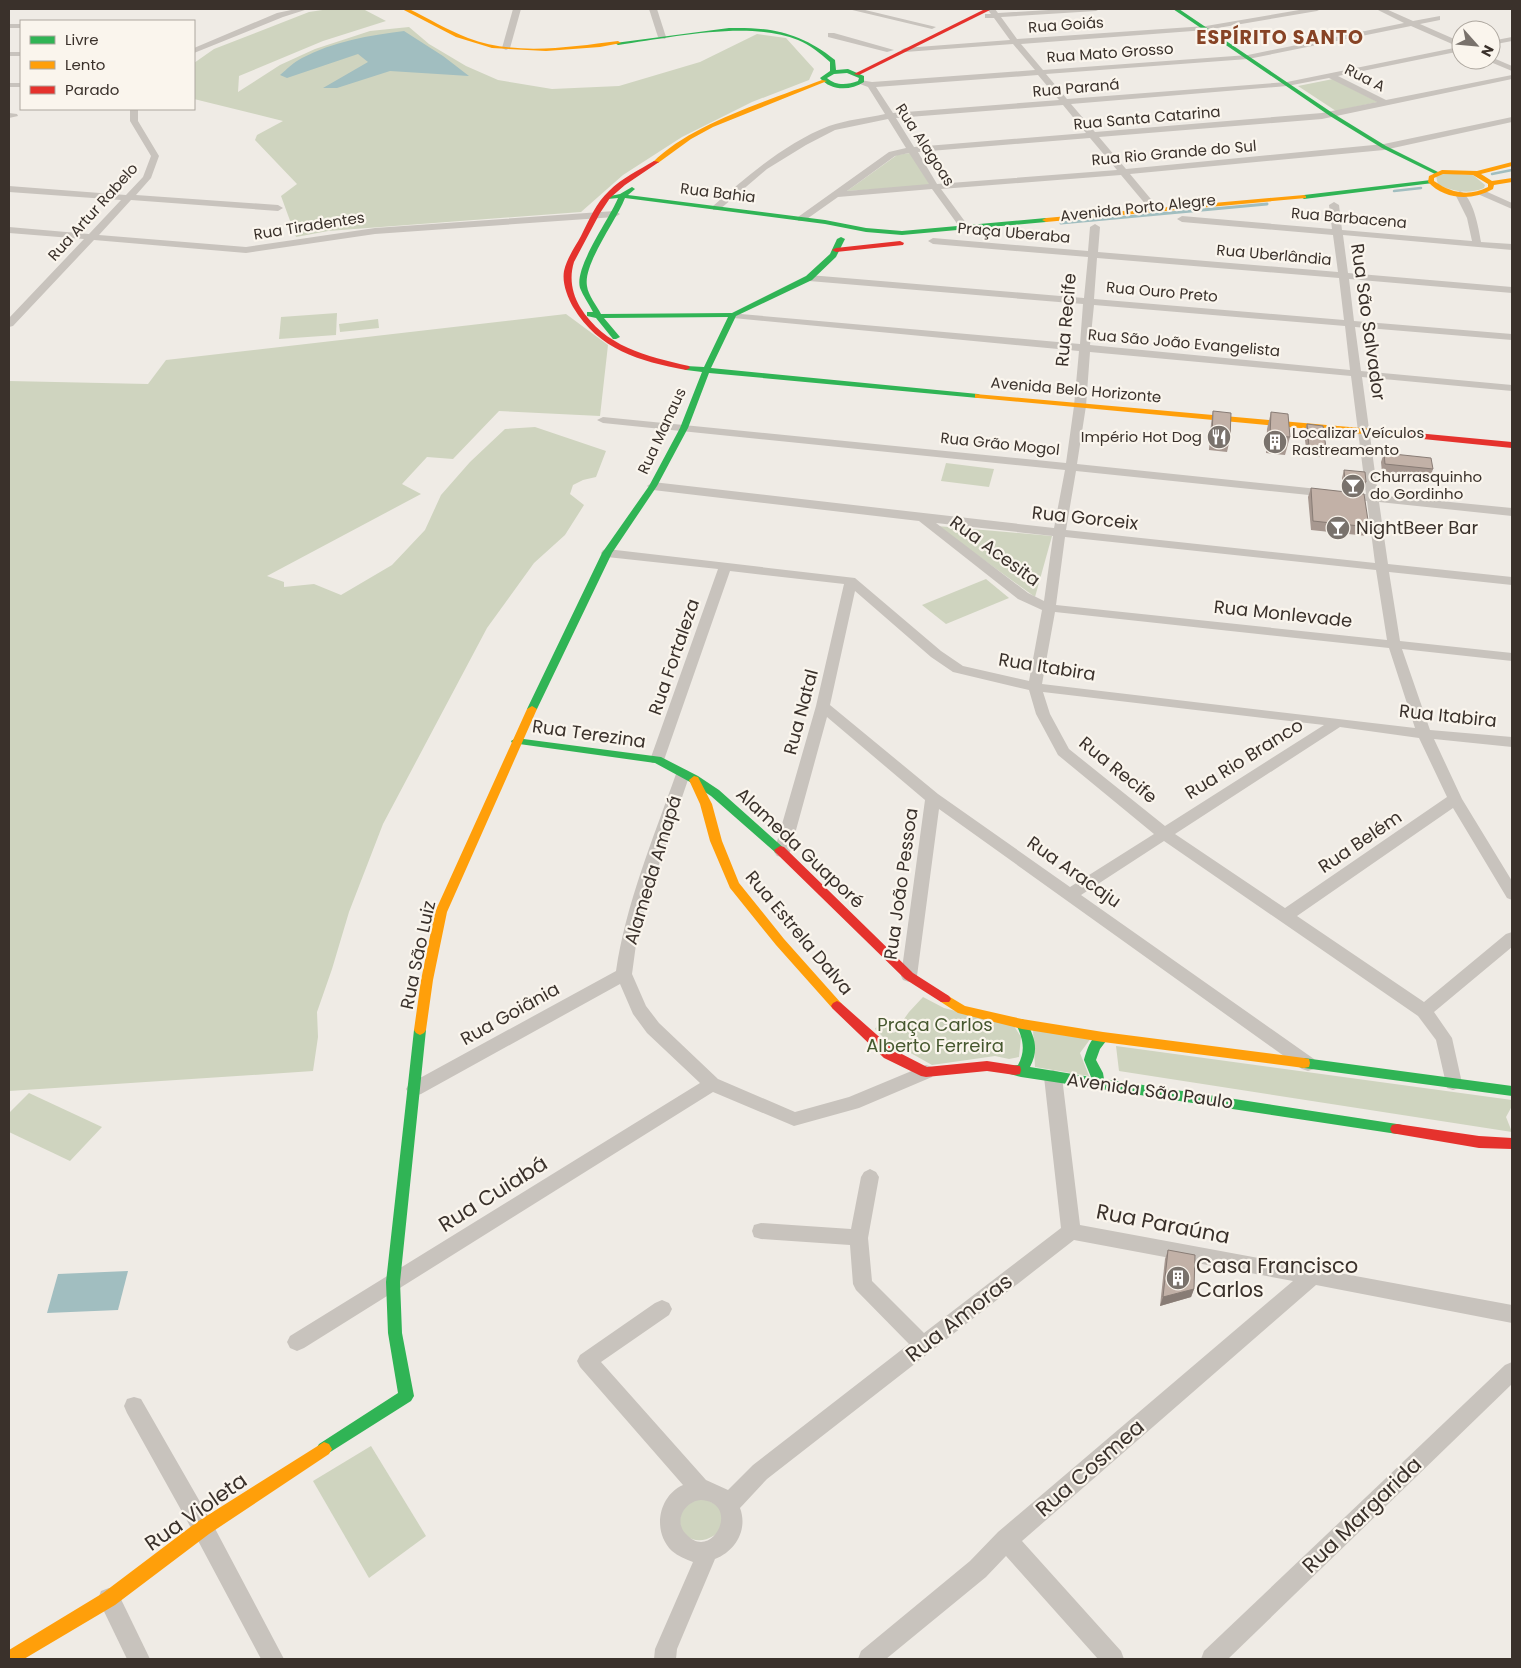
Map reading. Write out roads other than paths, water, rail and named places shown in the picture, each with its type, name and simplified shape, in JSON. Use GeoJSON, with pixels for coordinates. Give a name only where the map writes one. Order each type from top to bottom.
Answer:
{"type":"FeatureCollection","features":[{"type":"Feature","properties":{"kind":"main road"},"geometry":{"type":"LineString","coordinates":[[405,9],[473,42],[534,51],[563,50],[739,28],[772,31],[789,34],[814,44],[833,61],[833,72]]}},
{"type":"Feature","properties":{"kind":"main road"},"geometry":{"type":"LineString","coordinates":[[1176,9],[1332,115],[1434,177]]}},
{"type":"Feature","properties":{"kind":"main road"},"geometry":{"type":"LineString","coordinates":[[860,78],[890,50],[932,27],[971,13],[992,11]]}},
{"type":"Feature","properties":{"kind":"main road"},"geometry":{"type":"LineString","coordinates":[[860,78],[833,72],[823,78],[829,83],[849,86],[905,50],[971,13]]}},
{"type":"Feature","properties":{"kind":"main road"},"geometry":{"type":"LineString","coordinates":[[622,196],[722,128],[829,83]]}},
{"type":"Feature","properties":{"kind":"main road","name":"Avenida Belo Horizonte"},"geometry":{"type":"LineString","coordinates":[[829,83],[710,127],[622,184],[608,197],[571,259],[566,280],[576,311],[585,322],[600,336],[619,348],[666,365],[706,371],[1512,445]]}},
{"type":"Feature","properties":{"kind":"main road","name":"Avenida Porto Alegre"},"geometry":{"type":"LineString","coordinates":[[825,222],[866,230],[902,233],[1365,191],[1434,177],[1456,170],[1475,173],[1512,164]]}},
{"type":"Feature","properties":{"kind":"main road","name":"Avenida Porto Alegre"},"geometry":{"type":"LineString","coordinates":[[1475,173],[1491,183]]}},
{"type":"Feature","properties":{"kind":"main road","name":"Avenida Porto Alegre"},"geometry":{"type":"LineString","coordinates":[[1434,177],[1442,190]]}},
{"type":"Feature","properties":{"kind":"main road"},"geometry":{"type":"LineString","coordinates":[[1483,194],[1492,188],[1491,183],[1512,180]]}},
{"type":"Feature","properties":{"kind":"main road","name":"Avenida Porto Alegre"},"geometry":{"type":"LineString","coordinates":[[836,250],[868,245],[933,241],[1334,205],[1442,190],[1460,194],[1483,194]]}},
{"type":"Feature","properties":{"kind":"main road","name":"Avenida Belo Horizonte"},"geometry":{"type":"LineString","coordinates":[[622,196],[615,214],[588,259],[583,286],[599,316],[620,342],[639,356]]}},
{"type":"Feature","properties":{"kind":"main road","name":"Rua Bahia"},"geometry":{"type":"LineString","coordinates":[[608,197],[622,196],[825,222]]}},
{"type":"Feature","properties":{"kind":"main road"},"geometry":{"type":"LineString","coordinates":[[576,311],[599,316],[733,315],[809,278],[820,270],[842,240],[835,230],[825,222]]}},
{"type":"Feature","properties":{"kind":"main road"},"geometry":{"type":"LineString","coordinates":[[866,230],[857,235],[856,238],[868,245]]}},
{"type":"Feature","properties":{"kind":"main road","name":"Rua Manaus"},"geometry":{"type":"LineString","coordinates":[[607,553],[654,486],[684,428],[706,371],[733,315]]}},
{"type":"Feature","properties":{"kind":"main road","name":"Rua São Luiz"},"geometry":{"type":"LineString","coordinates":[[406,1396],[396,1332],[393,1282],[415,1089],[415,1070],[427,980],[441,912],[516,741],[607,553]]}},
{"type":"Feature","properties":{"kind":"main road","name":"Rua Terezina"},"geometry":{"type":"LineString","coordinates":[[516,741],[657,760]]}},
{"type":"Feature","properties":{"kind":"main road","name":"Alameda Guaporé"},"geometry":{"type":"LineString","coordinates":[[657,760],[715,793],[782,852],[909,976]]}},
{"type":"Feature","properties":{"kind":"main road","name":"Rua Estrela Dalva"},"geometry":{"type":"LineString","coordinates":[[689,777],[706,804],[716,842],[734,885],[780,942],[846,1016],[889,1054],[926,1072]]}},
{"type":"Feature","properties":{"kind":"main road"},"geometry":{"type":"LineString","coordinates":[[909,976],[962,1010],[1022,1024],[1512,1091]]}},
{"type":"Feature","properties":{"kind":"main road"},"geometry":{"type":"LineString","coordinates":[[1021,1072],[1031,1053],[1028,1038],[1022,1024]]}},
{"type":"Feature","properties":{"kind":"main road"},"geometry":{"type":"LineString","coordinates":[[1098,1082],[1097,1073],[1090,1060],[1094,1047],[1103,1036]]}},
{"type":"Feature","properties":{"kind":"main road","name":"Avenida São Paulo"},"geometry":{"type":"LineString","coordinates":[[926,1072],[987,1066],[1479,1142],[1512,1144]]}},
{"type":"Feature","properties":{"kind":"main road","name":"Rua Violeta"},"geometry":{"type":"LineString","coordinates":[[9,1659],[108,1598],[203,1528],[406,1396]]}},
{"type":"Feature","properties":{"kind":"street"},"geometry":{"type":"LineString","coordinates":[[195,51],[280,15],[304,9]]}},
{"type":"Feature","properties":{"kind":"street"},"geometry":{"type":"LineString","coordinates":[[506,48],[517,9]]}},
{"type":"Feature","properties":{"kind":"street"},"geometry":{"type":"LineString","coordinates":[[653,9],[662,37]]}},
{"type":"Feature","properties":{"kind":"street"},"geometry":{"type":"LineString","coordinates":[[852,9],[932,27]]}},
{"type":"Feature","properties":{"kind":"street"},"geometry":{"type":"LineString","coordinates":[[992,11],[1051,9]]}},
{"type":"Feature","properties":{"kind":"street"},"geometry":{"type":"LineString","coordinates":[[992,11],[1096,9]]}},
{"type":"Feature","properties":{"kind":"street","name":"Rua Goiás"},"geometry":{"type":"LineString","coordinates":[[905,50],[1206,28],[1317,9]]}},
{"type":"Feature","properties":{"kind":"street"},"geometry":{"type":"LineString","coordinates":[[1380,9],[1451,40]]}},
{"type":"Feature","properties":{"kind":"street"},"geometry":{"type":"LineString","coordinates":[[992,11],[1016,43],[1155,210]]}},
{"type":"Feature","properties":{"kind":"street","name":"Rua Mato Grosso"},"geometry":{"type":"LineString","coordinates":[[860,78],[1040,71],[1248,57],[1437,18]]}},
{"type":"Feature","properties":{"kind":"street"},"geometry":{"type":"LineString","coordinates":[[831,35],[890,50]]}},
{"type":"Feature","properties":{"kind":"street","name":"Rua Paraná"},"geometry":{"type":"LineString","coordinates":[[716,208],[764,167],[803,142],[832,128],[889,116],[1287,84],[1451,51]]}},
{"type":"Feature","properties":{"kind":"street","name":"Rua A"},"geometry":{"type":"LineString","coordinates":[[1331,76],[1387,104]]}},
{"type":"Feature","properties":{"kind":"street","name":"Rua Santa Catarina"},"geometry":{"type":"LineString","coordinates":[[801,219],[892,154],[912,150],[1332,115],[1512,77]]}},
{"type":"Feature","properties":{"kind":"street","name":"Rua Alagoas"},"geometry":{"type":"LineString","coordinates":[[860,78],[889,116],[935,187],[964,227]]}},
{"type":"Feature","properties":{"kind":"street","name":"Rua Artur Rabelo"},"geometry":{"type":"LineString","coordinates":[[9,324],[147,178],[155,156],[134,121],[134,110]]}},
{"type":"Feature","properties":{"kind":"street","name":"Rua Rio Grande do Sul"},"geometry":{"type":"LineString","coordinates":[[836,195],[1124,172],[1384,147],[1512,120]]}},
{"type":"Feature","properties":{"kind":"street"},"geometry":{"type":"LineString","coordinates":[[9,189],[278,208]]}},
{"type":"Feature","properties":{"kind":"street"},"geometry":{"type":"LineString","coordinates":[[1460,194],[1472,218],[1478,244]]}},
{"type":"Feature","properties":{"kind":"street"},"geometry":{"type":"LineString","coordinates":[[1483,194],[1510,203]]}},
{"type":"Feature","properties":{"kind":"street","name":"Rua São Salvador"},"geometry":{"type":"LineString","coordinates":[[1334,205],[1348,323],[1357,375],[1382,569],[1394,644],[1424,734],[1455,800],[1512,894]]}},
{"type":"Feature","properties":{"kind":"street","name":"Rua Tiradentes"},"geometry":{"type":"LineString","coordinates":[[9,230],[246,250],[375,231],[615,214]]}},
{"type":"Feature","properties":{"kind":"street","name":"Rua Barbacena"},"geometry":{"type":"LineString","coordinates":[[1182,218],[1512,247]]}},
{"type":"Feature","properties":{"kind":"street","name":"Rua Recife"},"geometry":{"type":"LineString","coordinates":[[1095,227],[1083,349],[1080,406],[1035,687],[1043,714],[1063,752],[1163,832],[1395,990],[1424,1012],[1444,1038],[1453,1083]]}},
{"type":"Feature","properties":{"kind":"street","name":"Praça Uberaba"},"geometry":{"type":"LineString","coordinates":[[933,241],[1092,255]]}},
{"type":"Feature","properties":{"kind":"street","name":"Rua Uberlândia"},"geometry":{"type":"LineString","coordinates":[[1092,255],[1512,290]]}},
{"type":"Feature","properties":{"kind":"street","name":"Rua Ouro Preto"},"geometry":{"type":"LineString","coordinates":[[809,278],[1512,337]]}},
{"type":"Feature","properties":{"kind":"street","name":"Rua São João Evangelista"},"geometry":{"type":"LineString","coordinates":[[733,315],[1357,375],[1512,388]]}},
{"type":"Feature","properties":{"kind":"street","name":"Rua Grão Mogol"},"geometry":{"type":"LineString","coordinates":[[603,420],[1512,512]]}},
{"type":"Feature","properties":{"kind":"street","name":"Rua Gorceix"},"geometry":{"type":"LineString","coordinates":[[654,486],[921,518],[1382,569],[1512,581]]}},
{"type":"Feature","properties":{"kind":"street","name":"Rua Acesita"},"geometry":{"type":"LineString","coordinates":[[921,518],[1023,596],[1049,608]]}},
{"type":"Feature","properties":{"kind":"street"},"geometry":{"type":"LineString","coordinates":[[607,553],[851,581]]}},
{"type":"Feature","properties":{"kind":"street","name":"Rua Fortaleza"},"geometry":{"type":"LineString","coordinates":[[657,760],[726,567]]}},
{"type":"Feature","properties":{"kind":"street","name":"Rua Itabira"},"geometry":{"type":"LineString","coordinates":[[851,581],[936,654],[958,668],[989,677],[1035,687],[1338,722],[1424,734],[1512,742]]}},
{"type":"Feature","properties":{"kind":"street","name":"Rua Natal"},"geometry":{"type":"LineString","coordinates":[[782,852],[823,706],[851,581]]}},
{"type":"Feature","properties":{"kind":"street","name":"Rua Monlevade"},"geometry":{"type":"LineString","coordinates":[[1049,608],[1512,657]]}},
{"type":"Feature","properties":{"kind":"street","name":"Rua Aracaju"},"geometry":{"type":"LineString","coordinates":[[823,706],[933,798],[1308,1064]]}},
{"type":"Feature","properties":{"kind":"street","name":"Rua Rio Branco"},"geometry":{"type":"LineString","coordinates":[[1070,894],[1163,832],[1338,722]]}},
{"type":"Feature","properties":{"kind":"street","name":"Alameda Amapá"},"geometry":{"type":"LineString","coordinates":[[689,777],[644,885],[629,937],[624,974],[638,1009],[653,1028],[712,1084],[794,1120]]}},
{"type":"Feature","properties":{"kind":"street","name":"Rua João Pessoa"},"geometry":{"type":"LineString","coordinates":[[909,976],[933,798]]}},
{"type":"Feature","properties":{"kind":"street","name":"Rua Belém"},"geometry":{"type":"LineString","coordinates":[[1285,916],[1455,800]]}},
{"type":"Feature","properties":{"kind":"street"},"geometry":{"type":"LineString","coordinates":[[1424,1012],[1512,938]]}},
{"type":"Feature","properties":{"kind":"street","name":"Rua Goiânia"},"geometry":{"type":"LineString","coordinates":[[415,1089],[624,974]]}},
{"type":"Feature","properties":{"kind":"street","name":"Avenida São Paulo"},"geometry":{"type":"LineString","coordinates":[[794,1120],[853,1103],[926,1072]]}},
{"type":"Feature","properties":{"kind":"street"},"geometry":{"type":"LineString","coordinates":[[1053,1077],[1071,1231]]}},
{"type":"Feature","properties":{"kind":"street","name":"Rua Cuiabá"},"geometry":{"type":"LineString","coordinates":[[297,1342],[712,1084]]}},
{"type":"Feature","properties":{"kind":"street"},"geometry":{"type":"LineString","coordinates":[[870,1177],[859,1238],[863,1284],[923,1345]]}},
{"type":"Feature","properties":{"kind":"street"},"geometry":{"type":"LineString","coordinates":[[761,1231],[859,1238]]}},
{"type":"Feature","properties":{"kind":"street","name":"Rua Paraúna"},"geometry":{"type":"LineString","coordinates":[[1071,1231],[1512,1314]]}},
{"type":"Feature","properties":{"kind":"street","name":"Rua Amoras"},"geometry":{"type":"LineString","coordinates":[[728,1505],[760,1472],[1071,1231]]}},
{"type":"Feature","properties":{"kind":"street","name":"Rua Cosmea"},"geometry":{"type":"LineString","coordinates":[[869,1659],[978,1569],[1006,1540],[1312,1277]]}},
{"type":"Feature","properties":{"kind":"street"},"geometry":{"type":"LineString","coordinates":[[662,1309],[587,1361],[701,1490]]}},
{"type":"Feature","properties":{"kind":"street","name":"Rua Margarida"},"geometry":{"type":"LineString","coordinates":[[1212,1659],[1512,1371]]}},
{"type":"Feature","properties":{"kind":"street"},"geometry":{"type":"LineString","coordinates":[[134,1406],[203,1528],[273,1659]]}},
{"type":"Feature","properties":{"kind":"street"},"geometry":{"type":"LineString","coordinates":[[665,1659],[666,1650],[708,1552],[723,1542],[729,1534],[732,1523],[732,1513],[721,1496],[712,1491],[701,1490],[691,1492],[675,1504],[670,1523],[672,1533],[685,1548],[708,1552]]}},
{"type":"Feature","properties":{"kind":"street"},"geometry":{"type":"LineString","coordinates":[[1006,1540],[1113,1659]]}},
{"type":"Feature","properties":{"kind":"street"},"geometry":{"type":"LineString","coordinates":[[108,1598],[139,1659]]}},
{"type":"Feature","properties":{"kind":"water"},"geometry":{"type":"Polygon","coordinates":[[[404,31],[443,56],[469,76],[390,71],[337,88],[323,88],[368,62],[358,54],[287,78],[280,75],[299,60],[338,43],[404,31]]]}},
{"type":"Feature","properties":{"kind":"water"},"geometry":{"type":"Polygon","coordinates":[[[128,1271],[118,1310],[47,1313],[58,1274],[128,1271]]]}},
{"type":"Feature","properties":{"kind":"waterway"},"geometry":{"type":"LineString","coordinates":[[1492,174],[1512,170]]}},
{"type":"Feature","properties":{"kind":"waterway"},"geometry":{"type":"LineString","coordinates":[[1394,191],[1421,188]]}},
{"type":"Feature","properties":{"kind":"waterway"},"geometry":{"type":"LineString","coordinates":[[1061,223],[1267,204]]}},
{"type":"Feature","properties":{"kind":"place","name":"Império Hot Dog"},"geometry":{"type":"Point","coordinates":[1219,437]}},
{"type":"Feature","properties":{"kind":"place","name":"Localizar Veículos Rastreamento"},"geometry":{"type":"Point","coordinates":[1275,442]}},
{"type":"Feature","properties":{"kind":"place","name":"Churrasquinho do Gordinho"},"geometry":{"type":"Point","coordinates":[1353,486]}},
{"type":"Feature","properties":{"kind":"place","name":"NightBeer Bar"},"geometry":{"type":"Point","coordinates":[1338,528]}},
{"type":"Feature","properties":{"kind":"place","name":"Casa Francisco Carlos"},"geometry":{"type":"Point","coordinates":[1178,1278]}},
{"type":"Feature","properties":{"kind":"district","name":"ESPÍRITO SANTO"},"geometry":{"type":"Point","coordinates":[1280,37]}},
{"type":"Feature","properties":{"kind":"park label","name":"Praça Carlos Alberto Ferreira"},"geometry":{"type":"Point","coordinates":[935,1035]}}]}
